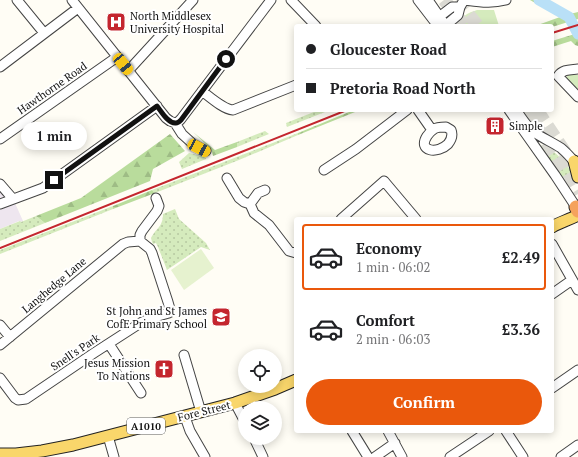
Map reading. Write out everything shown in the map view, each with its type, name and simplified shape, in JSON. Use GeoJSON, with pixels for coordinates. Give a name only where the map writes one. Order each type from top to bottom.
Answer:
{"type":"FeatureCollection","features":[{"type":"Feature","properties":{"kind":"main road"},"geometry":{"type":"LineString","coordinates":[[576,164],[578,177]]}},
{"type":"Feature","properties":{"kind":"main road"},"geometry":{"type":"LineString","coordinates":[[555,225],[566,214],[577,209]]}},
{"type":"Feature","properties":{"kind":"main road","name":"Fore Street"},"geometry":{"type":"LineString","coordinates":[[0,454],[42,451],[73,445],[235,403],[294,381]]}},
{"type":"Feature","properties":{"kind":"street"},"geometry":{"type":"LineString","coordinates":[[17,0],[44,33]]}},
{"type":"Feature","properties":{"kind":"street"},"geometry":{"type":"LineString","coordinates":[[72,0],[166,118],[175,123],[188,140],[206,152]]}},
{"type":"Feature","properties":{"kind":"street"},"geometry":{"type":"LineString","coordinates":[[128,71],[192,0]]}},
{"type":"Feature","properties":{"kind":"street"},"geometry":{"type":"LineString","coordinates":[[175,123],[181,120],[271,0]]}},
{"type":"Feature","properties":{"kind":"street"},"geometry":{"type":"LineString","coordinates":[[291,0],[314,24]]}},
{"type":"Feature","properties":{"kind":"street"},"geometry":{"type":"LineString","coordinates":[[418,0],[441,23]]}},
{"type":"Feature","properties":{"kind":"street"},"geometry":{"type":"LineString","coordinates":[[428,0],[441,23]]}},
{"type":"Feature","properties":{"kind":"street"},"geometry":{"type":"LineString","coordinates":[[441,23],[458,15],[463,2],[496,3],[506,0]]}},
{"type":"Feature","properties":{"kind":"street"},"geometry":{"type":"LineString","coordinates":[[0,67],[78,8]]}},
{"type":"Feature","properties":{"kind":"street","name":"Hawthorne Road"},"geometry":{"type":"LineString","coordinates":[[0,139],[117,57]]}},
{"type":"Feature","properties":{"kind":"street"},"geometry":{"type":"LineString","coordinates":[[578,69],[565,70],[558,76],[578,98]]}},
{"type":"Feature","properties":{"kind":"street"},"geometry":{"type":"LineString","coordinates":[[202,91],[228,110],[233,110],[294,86]]}},
{"type":"Feature","properties":{"kind":"street"},"geometry":{"type":"LineString","coordinates":[[0,204],[43,188],[157,106]]}},
{"type":"Feature","properties":{"kind":"street"},"geometry":{"type":"LineString","coordinates":[[324,170],[356,149],[404,112]]}},
{"type":"Feature","properties":{"kind":"street"},"geometry":{"type":"LineString","coordinates":[[419,112],[432,130]]}},
{"type":"Feature","properties":{"kind":"street"},"geometry":{"type":"LineString","coordinates":[[510,112],[577,209]]}},
{"type":"Feature","properties":{"kind":"street"},"geometry":{"type":"LineString","coordinates":[[517,112],[535,133],[561,149],[576,164]]}},
{"type":"Feature","properties":{"kind":"street"},"geometry":{"type":"LineString","coordinates":[[227,178],[239,198],[250,204],[254,213],[269,225],[289,251],[294,252]]}},
{"type":"Feature","properties":{"kind":"street"},"geometry":{"type":"LineString","coordinates":[[343,217],[384,181],[414,217]]}},
{"type":"Feature","properties":{"kind":"street"},"geometry":{"type":"LineString","coordinates":[[0,184],[13,199]]}},
{"type":"Feature","properties":{"kind":"street"},"geometry":{"type":"LineString","coordinates":[[250,204],[258,192],[266,190]]}},
{"type":"Feature","properties":{"kind":"street"},"geometry":{"type":"LineString","coordinates":[[140,241],[142,230],[159,206],[156,198]]}},
{"type":"Feature","properties":{"kind":"street","name":"Langhedge Lane"},"geometry":{"type":"LineString","coordinates":[[0,345],[123,244],[140,241]]}},
{"type":"Feature","properties":{"kind":"street","name":"Snell's Park"},"geometry":{"type":"LineString","coordinates":[[0,378],[15,398],[18,400],[26,399],[142,322],[168,314],[170,312],[165,292],[152,253],[150,249],[140,241]]}},
{"type":"Feature","properties":{"kind":"street"},"geometry":{"type":"LineString","coordinates":[[554,248],[578,290]]}},
{"type":"Feature","properties":{"kind":"street"},"geometry":{"type":"LineString","coordinates":[[554,293],[572,280]]}},
{"type":"Feature","properties":{"kind":"street"},"geometry":{"type":"LineString","coordinates":[[0,325],[10,337]]}},
{"type":"Feature","properties":{"kind":"street"},"geometry":{"type":"LineString","coordinates":[[108,344],[141,393]]}},
{"type":"Feature","properties":{"kind":"street"},"geometry":{"type":"LineString","coordinates":[[184,355],[200,412]]}},
{"type":"Feature","properties":{"kind":"street"},"geometry":{"type":"LineString","coordinates":[[554,387],[578,370]]}},
{"type":"Feature","properties":{"kind":"street"},"geometry":{"type":"LineString","coordinates":[[235,403],[238,409]]}},
{"type":"Feature","properties":{"kind":"street"},"geometry":{"type":"LineString","coordinates":[[185,417],[190,431],[204,457]]}},
{"type":"Feature","properties":{"kind":"street"},"geometry":{"type":"LineString","coordinates":[[353,433],[368,457]]}},
{"type":"Feature","properties":{"kind":"street"},"geometry":{"type":"LineString","coordinates":[[389,433],[402,457]]}},
{"type":"Feature","properties":{"kind":"street"},"geometry":{"type":"LineString","coordinates":[[450,457],[486,433]]}},
{"type":"Feature","properties":{"kind":"street"},"geometry":{"type":"LineString","coordinates":[[507,433],[523,457]]}},
{"type":"Feature","properties":{"kind":"street"},"geometry":{"type":"LineString","coordinates":[[108,436],[114,457]]}},
{"type":"Feature","properties":{"kind":"street"},"geometry":{"type":"LineString","coordinates":[[375,457],[395,444]]}},
{"type":"Feature","properties":{"kind":"street"},"geometry":{"type":"LineString","coordinates":[[258,445],[264,457]]}},
{"type":"Feature","properties":{"kind":"street"},"geometry":{"type":"LineString","coordinates":[[561,457],[578,445]]}},
{"type":"Feature","properties":{"kind":"shaded area"},"geometry":{"type":"Polygon","coordinates":[[[0,191],[15,203],[23,221],[19,221],[0,229],[0,191]]]}},
{"type":"Feature","properties":{"kind":"green space"},"geometry":{"type":"Polygon","coordinates":[[[530,0],[545,0],[564,9],[570,14],[578,12],[578,19],[554,26],[554,24],[541,24],[560,17],[530,0]]]}},
{"type":"Feature","properties":{"kind":"green space"},"geometry":{"type":"Polygon","coordinates":[[[477,10],[494,10],[498,24],[460,24],[463,17],[477,10]]]}},
{"type":"Feature","properties":{"kind":"green space"},"geometry":{"type":"Polygon","coordinates":[[[578,33],[578,46],[571,41],[554,46],[554,40],[578,33]]]}},
{"type":"Feature","properties":{"kind":"green space"},"geometry":{"type":"Polygon","coordinates":[[[568,75],[578,75],[578,92],[565,79],[568,75]]]}},
{"type":"Feature","properties":{"kind":"green space"},"geometry":{"type":"Polygon","coordinates":[[[314,112],[325,112],[287,127],[286,123],[314,112]]]}},
{"type":"Feature","properties":{"kind":"green space"},"geometry":{"type":"Polygon","coordinates":[[[349,112],[355,112],[298,135],[298,133],[349,112]]]}},
{"type":"Feature","properties":{"kind":"green space"},"geometry":{"type":"Polygon","coordinates":[[[265,131],[269,134],[237,147],[237,142],[265,131]]]}},
{"type":"Feature","properties":{"kind":"green space"},"geometry":{"type":"Polygon","coordinates":[[[193,132],[215,150],[237,142],[237,147],[213,156],[211,149],[193,132]]]}},
{"type":"Feature","properties":{"kind":"green space"},"geometry":{"type":"Polygon","coordinates":[[[298,133],[298,135],[239,160],[155,193],[152,190],[298,133]]]}},
{"type":"Feature","properties":{"kind":"green space"},"geometry":{"type":"Polygon","coordinates":[[[170,134],[185,151],[153,169],[150,181],[45,223],[36,216],[81,198],[170,134]]]}},
{"type":"Feature","properties":{"kind":"green space"},"geometry":{"type":"Polygon","coordinates":[[[543,145],[563,160],[577,181],[567,186],[540,147],[543,145]]]}},
{"type":"Feature","properties":{"kind":"green space"},"geometry":{"type":"Polygon","coordinates":[[[189,153],[205,157],[206,159],[182,169],[179,162],[189,153]]]}},
{"type":"Feature","properties":{"kind":"green space"},"geometry":{"type":"Polygon","coordinates":[[[152,190],[155,193],[113,209],[113,206],[152,190]]]}},
{"type":"Feature","properties":{"kind":"green space"},"geometry":{"type":"Polygon","coordinates":[[[113,206],[113,209],[0,254],[0,250],[113,206]]]}},
{"type":"Feature","properties":{"kind":"green space"},"geometry":{"type":"Polygon","coordinates":[[[175,209],[179,219],[206,243],[210,250],[201,247],[167,270],[156,243],[153,244],[151,238],[161,225],[163,214],[175,209]]]}},
{"type":"Feature","properties":{"kind":"green space"},"geometry":{"type":"Polygon","coordinates":[[[36,216],[45,223],[0,241],[0,229],[36,216]]]}},
{"type":"Feature","properties":{"kind":"green space"},"geometry":{"type":"Polygon","coordinates":[[[201,249],[214,268],[184,290],[171,270],[201,249]]]}},
{"type":"Feature","properties":{"kind":"waterway"},"geometry":{"type":"LineString","coordinates":[[539,0],[569,17],[578,34]]}},
{"type":"Feature","properties":{"kind":"tunnel"},"geometry":{"type":"LineString","coordinates":[[444,0],[463,24]]}},
{"type":"Feature","properties":{"kind":"tunnel"},"geometry":{"type":"LineString","coordinates":[[457,0],[476,24]]}},
{"type":"Feature","properties":{"kind":"tunnel"},"geometry":{"type":"LineString","coordinates":[[527,112],[578,194]]}},
{"type":"Feature","properties":{"kind":"tunnel"},"geometry":{"type":"LineString","coordinates":[[538,112],[567,155]]}},
{"type":"Feature","properties":{"kind":"railway"},"geometry":{"type":"LineString","coordinates":[[554,32],[578,25]]}},
{"type":"Feature","properties":{"kind":"railway"},"geometry":{"type":"LineString","coordinates":[[0,248],[342,112]]}},
{"type":"Feature","properties":{"kind":"place","name":"North Middlesex University Hospital"},"geometry":{"type":"Point","coordinates":[116,22]}},
{"type":"Feature","properties":{"kind":"place","name":"Simple"},"geometry":{"type":"Point","coordinates":[495,126]}},
{"type":"Feature","properties":{"kind":"place","name":"St John and St James CofE Primary School"},"geometry":{"type":"Point","coordinates":[221,317]}},
{"type":"Feature","properties":{"kind":"place","name":"Jesus Mission To Nations"},"geometry":{"type":"Point","coordinates":[164,369]}},
{"type":"Feature","properties":{"kind":"route"},"geometry":{"type":"LineString","coordinates":[[54,180],[157,106],[166,118],[177,123],[181,120],[226,59]]}}]}
